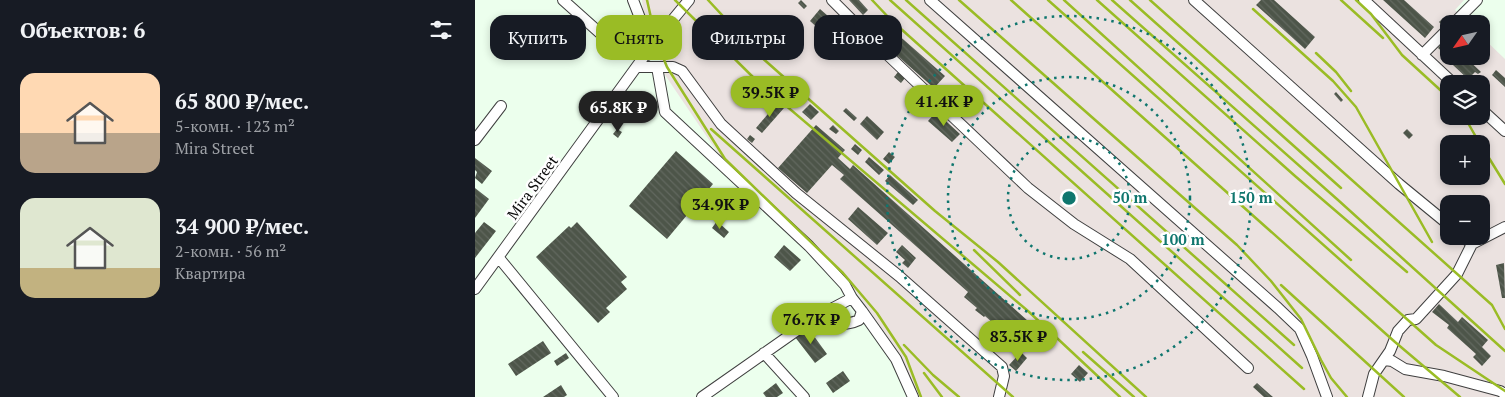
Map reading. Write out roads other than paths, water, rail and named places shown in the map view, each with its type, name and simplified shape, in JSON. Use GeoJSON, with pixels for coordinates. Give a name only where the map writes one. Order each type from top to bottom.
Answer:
{"type":"FeatureCollection","features":[{"type":"Feature","properties":{"kind":"street"},"geometry":{"type":"LineString","coordinates":[[563,0],[596,30]]}},
{"type":"Feature","properties":{"kind":"street"},"geometry":{"type":"LineString","coordinates":[[633,0],[639,15]]}},
{"type":"Feature","properties":{"kind":"street","name":"Mira Street"},"geometry":{"type":"LineString","coordinates":[[677,15],[689,0]]}},
{"type":"Feature","properties":{"kind":"street"},"geometry":{"type":"LineString","coordinates":[[832,0],[1028,188],[1074,224],[1130,259],[1248,368]]}},
{"type":"Feature","properties":{"kind":"street"},"geometry":{"type":"LineString","coordinates":[[930,0],[1300,329],[1327,397]]}},
{"type":"Feature","properties":{"kind":"street"},"geometry":{"type":"LineString","coordinates":[[1193,0],[1399,184],[1440,218]]}},
{"type":"Feature","properties":{"kind":"street"},"geometry":{"type":"LineString","coordinates":[[1364,0],[1444,75]]}},
{"type":"Feature","properties":{"kind":"street"},"geometry":{"type":"LineString","coordinates":[[1462,15],[1477,0]]}},
{"type":"Feature","properties":{"kind":"street"},"geometry":{"type":"LineString","coordinates":[[1421,55],[1440,37]]}},
{"type":"Feature","properties":{"kind":"street","name":"Mira Street"},"geometry":{"type":"LineString","coordinates":[[476,284],[499,258],[643,60]]}},
{"type":"Feature","properties":{"kind":"street"},"geometry":{"type":"LineString","coordinates":[[638,67],[673,67],[682,71],[721,124],[796,193],[899,276],[1002,367],[1004,376],[999,397]]}},
{"type":"Feature","properties":{"kind":"street"},"geometry":{"type":"LineString","coordinates":[[657,67],[665,112],[809,246],[845,285],[852,298],[896,359],[913,397]]}},
{"type":"Feature","properties":{"kind":"street"},"geometry":{"type":"LineString","coordinates":[[475,140],[501,106]]}},
{"type":"Feature","properties":{"kind":"street"},"geometry":{"type":"LineString","coordinates":[[1490,117],[1505,131]]}},
{"type":"Feature","properties":{"kind":"street"},"geometry":{"type":"LineString","coordinates":[[1490,235],[1505,227]]}},
{"type":"Feature","properties":{"kind":"street"},"geometry":{"type":"LineString","coordinates":[[1368,397],[1374,374],[1385,360],[1395,342],[1398,331],[1408,320],[1416,318],[1457,274],[1472,245]]}},
{"type":"Feature","properties":{"kind":"street"},"geometry":{"type":"LineString","coordinates":[[499,258],[613,397]]}},
{"type":"Feature","properties":{"kind":"street"},"geometry":{"type":"LineString","coordinates":[[702,397],[811,320],[852,298]]}},
{"type":"Feature","properties":{"kind":"street"},"geometry":{"type":"LineString","coordinates":[[811,320],[827,324],[851,324],[859,320],[862,311]]}},
{"type":"Feature","properties":{"kind":"street"},"geometry":{"type":"LineString","coordinates":[[764,353],[805,397]]}},
{"type":"Feature","properties":{"kind":"street"},"geometry":{"type":"LineString","coordinates":[[1385,360],[1392,361],[1405,369],[1444,376],[1505,394]]}},
{"type":"Feature","properties":{"kind":"railway"},"geometry":{"type":"LineString","coordinates":[[647,0],[656,40],[667,67],[725,159],[843,273],[877,313],[906,357],[921,397]]}},
{"type":"Feature","properties":{"kind":"railway"},"geometry":{"type":"LineString","coordinates":[[675,0],[758,82],[1028,311],[1120,397]]}},
{"type":"Feature","properties":{"kind":"railway"},"geometry":{"type":"LineString","coordinates":[[708,0],[760,56],[935,211],[998,262],[1146,397]]}},
{"type":"Feature","properties":{"kind":"railway"},"geometry":{"type":"LineString","coordinates":[[872,0],[891,20],[1304,389]]}},
{"type":"Feature","properties":{"kind":"railway"},"geometry":{"type":"LineString","coordinates":[[890,0],[1302,368]]}},
{"type":"Feature","properties":{"kind":"railway"},"geometry":{"type":"LineString","coordinates":[[906,0],[1294,345]]}},
{"type":"Feature","properties":{"kind":"railway"},"geometry":{"type":"LineString","coordinates":[[959,0],[1237,245],[1271,281],[1301,319],[1331,378],[1347,397]]}},
{"type":"Feature","properties":{"kind":"railway"},"geometry":{"type":"LineString","coordinates":[[1011,0],[1395,342],[1460,397]]}},
{"type":"Feature","properties":{"kind":"railway"},"geometry":{"type":"LineString","coordinates":[[1048,0],[1436,345],[1505,391]]}},
{"type":"Feature","properties":{"kind":"railway"},"geometry":{"type":"LineString","coordinates":[[1064,0],[1351,260]]}},
{"type":"Feature","properties":{"kind":"railway"},"geometry":{"type":"LineString","coordinates":[[1097,0],[1295,176],[1407,272]]}},
{"type":"Feature","properties":{"kind":"railway"},"geometry":{"type":"LineString","coordinates":[[1112,0],[1505,351]]}},
{"type":"Feature","properties":{"kind":"railway"},"geometry":{"type":"LineString","coordinates":[[1130,0],[1341,188]]}},
{"type":"Feature","properties":{"kind":"railway"},"geometry":{"type":"LineString","coordinates":[[1150,0],[1492,305],[1505,329]]}},
{"type":"Feature","properties":{"kind":"railway"},"geometry":{"type":"LineString","coordinates":[[1341,0],[1383,38]]}},
{"type":"Feature","properties":{"kind":"railway"},"geometry":{"type":"LineString","coordinates":[[1356,0],[1371,14],[1402,55],[1440,90]]}},
{"type":"Feature","properties":{"kind":"railway"},"geometry":{"type":"LineString","coordinates":[[1253,9],[1333,81],[1356,107],[1432,242]]}},
{"type":"Feature","properties":{"kind":"railway"},"geometry":{"type":"LineString","coordinates":[[1316,53],[1336,72],[1351,91]]}},
{"type":"Feature","properties":{"kind":"railway"},"geometry":{"type":"LineString","coordinates":[[1469,125],[1475,135]]}},
{"type":"Feature","properties":{"kind":"railway"},"geometry":{"type":"LineString","coordinates":[[711,129],[1013,397]]}},
{"type":"Feature","properties":{"kind":"railway"},"geometry":{"type":"LineString","coordinates":[[1490,160],[1505,184]]}},
{"type":"Feature","properties":{"kind":"railway"},"geometry":{"type":"LineString","coordinates":[[974,250],[1020,295]]}},
{"type":"Feature","properties":{"kind":"railway"},"geometry":{"type":"LineString","coordinates":[[1281,285],[1404,397]]}},
{"type":"Feature","properties":{"kind":"railway"},"geometry":{"type":"LineString","coordinates":[[904,345],[933,375],[959,397]]}},
{"type":"Feature","properties":{"kind":"railway"},"geometry":{"type":"LineString","coordinates":[[1083,352],[1134,397]]}},
{"type":"Feature","properties":{"kind":"railway"},"geometry":{"type":"LineString","coordinates":[[924,373],[942,397]]}}]}
